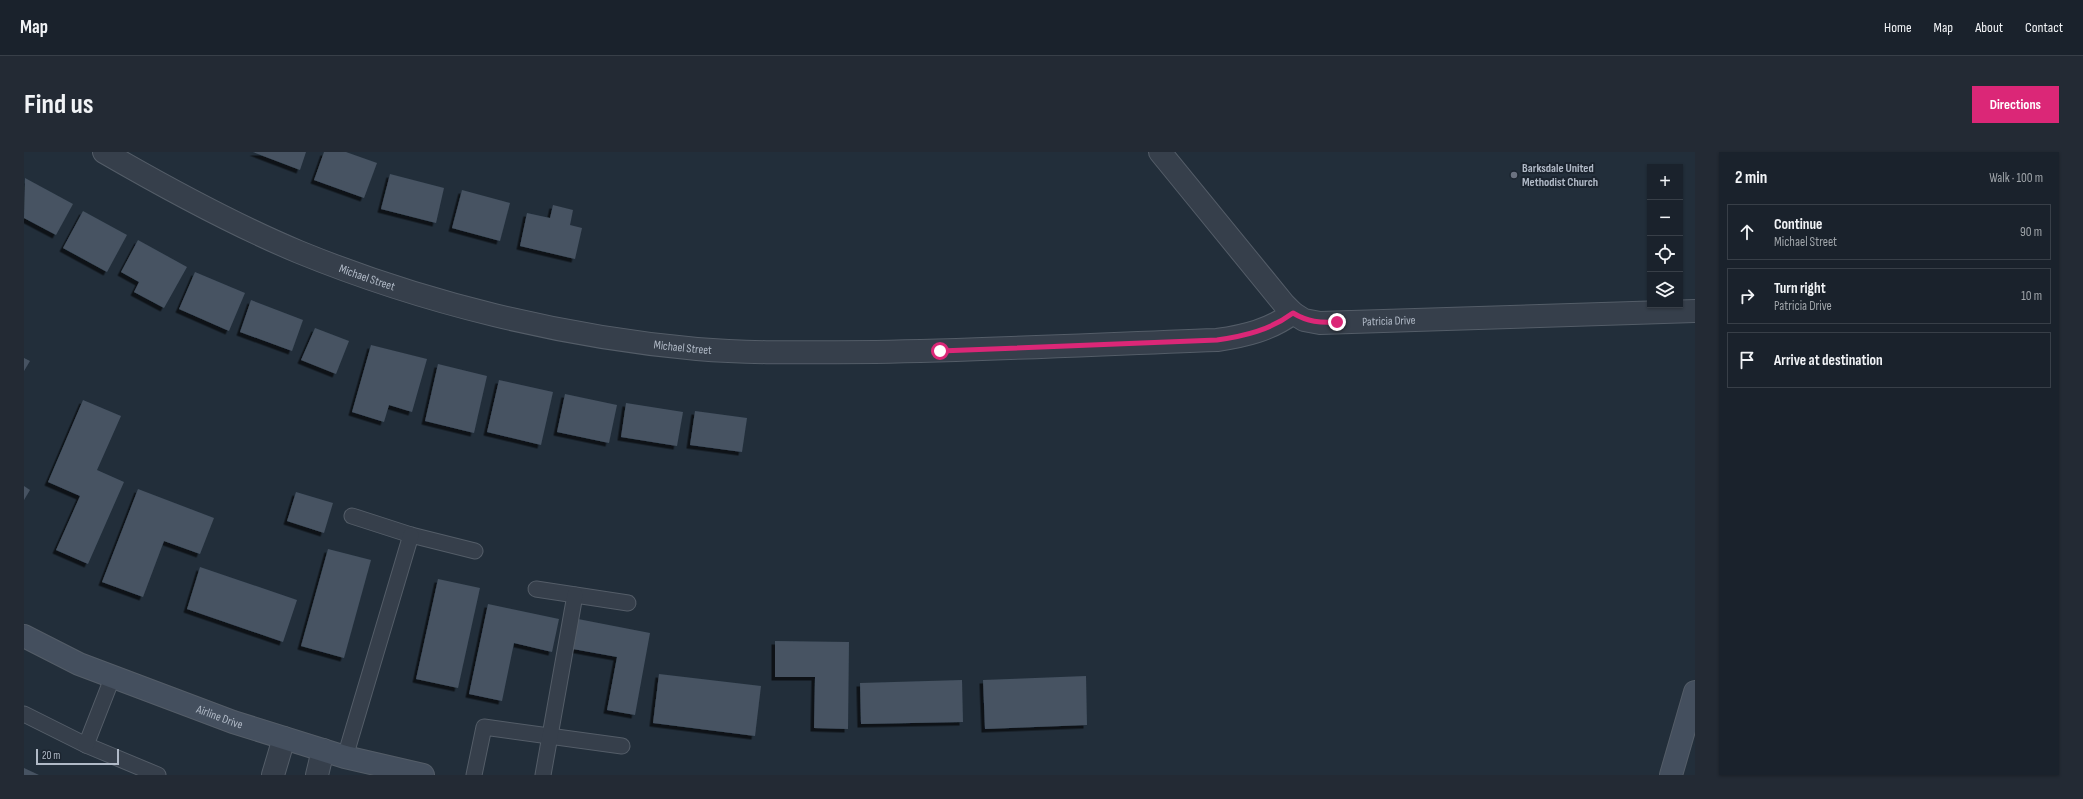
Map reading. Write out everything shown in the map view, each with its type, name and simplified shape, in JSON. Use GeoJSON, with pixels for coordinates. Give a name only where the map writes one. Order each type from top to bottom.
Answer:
{"type":"FeatureCollection","features":[{"type":"Feature","properties":{"kind":"main road","name":"Airline Drive"},"geometry":{"type":"LineString","coordinates":[[24,636],[79,664],[233,722],[345,757],[423,775]]}},
{"type":"Feature","properties":{"kind":"main road"},"geometry":{"type":"LineString","coordinates":[[1671,775],[1695,692]]}},
{"type":"Feature","properties":{"kind":"street","name":"Michael Street"},"geometry":{"type":"LineString","coordinates":[[104,152],[173,192],[245,228],[349,271],[450,304],[569,330],[638,342],[697,349],[814,353],[940,351],[1209,340],[1240,337],[1264,330],[1282,322],[1293,313]]}},
{"type":"Feature","properties":{"kind":"street","name":"Patricia Drive"},"geometry":{"type":"LineString","coordinates":[[1160,152],[1273,291],[1293,313],[1304,320],[1320,323],[1695,311]]}},
{"type":"Feature","properties":{"kind":"street"},"geometry":{"type":"LineString","coordinates":[[273,775],[284,738]]}},
{"type":"Feature","properties":{"kind":"street"},"geometry":{"type":"LineString","coordinates":[[317,775],[323,750]]}},
{"type":"Feature","properties":{"kind":"lane"},"geometry":{"type":"LineString","coordinates":[[352,516],[411,535],[475,550]]}},
{"type":"Feature","properties":{"kind":"lane"},"geometry":{"type":"LineString","coordinates":[[345,757],[411,535]]}},
{"type":"Feature","properties":{"kind":"lane"},"geometry":{"type":"LineString","coordinates":[[536,589],[628,603]]}},
{"type":"Feature","properties":{"kind":"lane"},"geometry":{"type":"LineString","coordinates":[[543,775],[575,595]]}},
{"type":"Feature","properties":{"kind":"lane"},"geometry":{"type":"LineString","coordinates":[[86,746],[113,676]]}},
{"type":"Feature","properties":{"kind":"lane"},"geometry":{"type":"LineString","coordinates":[[24,714],[86,746],[158,775]]}},
{"type":"Feature","properties":{"kind":"lane"},"geometry":{"type":"LineString","coordinates":[[474,775],[484,727],[622,746]]}},
{"type":"Feature","properties":{"kind":"building"},"geometry":{"type":"Polygon","coordinates":[[[253,152],[306,152],[300,170],[253,152]]]}},
{"type":"Feature","properties":{"kind":"building"},"geometry":{"type":"Polygon","coordinates":[[[324,152],[346,152],[377,163],[364,198],[314,180],[324,152]]]}},
{"type":"Feature","properties":{"kind":"building"},"geometry":{"type":"Polygon","coordinates":[[[390,174],[444,188],[436,223],[381,209],[390,174]]]}},
{"type":"Feature","properties":{"kind":"building"},"geometry":{"type":"Polygon","coordinates":[[[25,178],[73,204],[56,235],[24,218],[25,178]]]}},
{"type":"Feature","properties":{"kind":"building"},"geometry":{"type":"Polygon","coordinates":[[[462,190],[510,203],[500,241],[452,228],[462,190]]]}},
{"type":"Feature","properties":{"kind":"building"},"geometry":{"type":"Polygon","coordinates":[[[553,205],[573,210],[570,225],[582,228],[575,259],[520,246],[527,213],[550,218],[553,205]]]}},
{"type":"Feature","properties":{"kind":"building"},"geometry":{"type":"Polygon","coordinates":[[[83,211],[127,235],[107,272],[63,248],[83,211]]]}},
{"type":"Feature","properties":{"kind":"building"},"geometry":{"type":"Polygon","coordinates":[[[138,240],[187,267],[164,308],[134,292],[139,282],[121,272],[138,240]]]}},
{"type":"Feature","properties":{"kind":"building"},"geometry":{"type":"Polygon","coordinates":[[[195,272],[245,293],[229,331],[179,309],[195,272]]]}},
{"type":"Feature","properties":{"kind":"building"},"geometry":{"type":"Polygon","coordinates":[[[251,300],[303,320],[292,351],[240,332],[251,300]]]}},
{"type":"Feature","properties":{"kind":"building"},"geometry":{"type":"Polygon","coordinates":[[[315,328],[349,341],[336,374],[301,360],[315,328]]]}},
{"type":"Feature","properties":{"kind":"building"},"geometry":{"type":"Polygon","coordinates":[[[371,345],[427,359],[412,412],[389,405],[384,422],[352,412],[371,345]]]}},
{"type":"Feature","properties":{"kind":"building"},"geometry":{"type":"Polygon","coordinates":[[[24,358],[30,361],[24,371],[24,358]]]}},
{"type":"Feature","properties":{"kind":"building"},"geometry":{"type":"Polygon","coordinates":[[[438,364],[487,376],[474,433],[425,421],[438,364]]]}},
{"type":"Feature","properties":{"kind":"building"},"geometry":{"type":"Polygon","coordinates":[[[499,380],[553,392],[541,445],[487,432],[499,380]]]}},
{"type":"Feature","properties":{"kind":"building"},"geometry":{"type":"Polygon","coordinates":[[[565,394],[617,405],[609,443],[557,432],[565,394]]]}},
{"type":"Feature","properties":{"kind":"building"},"geometry":{"type":"Polygon","coordinates":[[[83,400],[121,416],[97,470],[124,482],[88,564],[56,550],[80,496],[48,482],[83,400]]]}},
{"type":"Feature","properties":{"kind":"building"},"geometry":{"type":"Polygon","coordinates":[[[626,403],[683,412],[677,446],[621,437],[626,403]]]}},
{"type":"Feature","properties":{"kind":"building"},"geometry":{"type":"Polygon","coordinates":[[[695,411],[747,418],[742,452],[690,445],[695,411]]]}},
{"type":"Feature","properties":{"kind":"building"},"geometry":{"type":"Polygon","coordinates":[[[24,486],[30,490],[24,500],[24,486]]]}},
{"type":"Feature","properties":{"kind":"building"},"geometry":{"type":"Polygon","coordinates":[[[138,489],[214,518],[200,554],[164,541],[143,597],[102,582],[138,489]]]}},
{"type":"Feature","properties":{"kind":"building"},"geometry":{"type":"Polygon","coordinates":[[[296,492],[333,503],[324,533],[287,521],[296,492]]]}},
{"type":"Feature","properties":{"kind":"building"},"geometry":{"type":"Polygon","coordinates":[[[328,549],[371,560],[344,658],[301,646],[328,549]]]}},
{"type":"Feature","properties":{"kind":"building"},"geometry":{"type":"Polygon","coordinates":[[[200,567],[297,600],[283,642],[187,609],[200,567]]]}},
{"type":"Feature","properties":{"kind":"building"},"geometry":{"type":"Polygon","coordinates":[[[438,579],[480,588],[458,688],[416,679],[438,579]]]}},
{"type":"Feature","properties":{"kind":"building"},"geometry":{"type":"Polygon","coordinates":[[[488,604],[559,619],[552,652],[514,643],[502,701],[469,694],[488,604]]]}},
{"type":"Feature","properties":{"kind":"building"},"geometry":{"type":"Polygon","coordinates":[[[578,619],[650,633],[635,715],[607,710],[617,657],[573,649],[578,619]]]}},
{"type":"Feature","properties":{"kind":"building"},"geometry":{"type":"Polygon","coordinates":[[[775,641],[849,642],[848,729],[814,728],[815,677],[775,677],[775,641]]]}},
{"type":"Feature","properties":{"kind":"building"},"geometry":{"type":"Polygon","coordinates":[[[659,674],[761,686],[755,736],[653,723],[659,674]]]}},
{"type":"Feature","properties":{"kind":"building"},"geometry":{"type":"Polygon","coordinates":[[[1086,676],[1087,725],[985,729],[983,680],[1086,676]]]}},
{"type":"Feature","properties":{"kind":"building"},"geometry":{"type":"Polygon","coordinates":[[[962,680],[963,722],[861,724],[860,683],[962,680]]]}},
{"type":"Feature","properties":{"kind":"building"},"geometry":{"type":"Polygon","coordinates":[[[24,768],[39,775],[24,775],[24,768]]]}},
{"type":"Feature","properties":{"kind":"place","name":"Barksdale United Methodist Church"},"geometry":{"type":"Point","coordinates":[1514,175]}},
{"type":"Feature","properties":{"kind":"route"},"geometry":{"type":"LineString","coordinates":[[940,351],[1217,340],[1240,337],[1264,330],[1282,322],[1293,313],[1304,320],[1320,323],[1337,322]]}}]}
